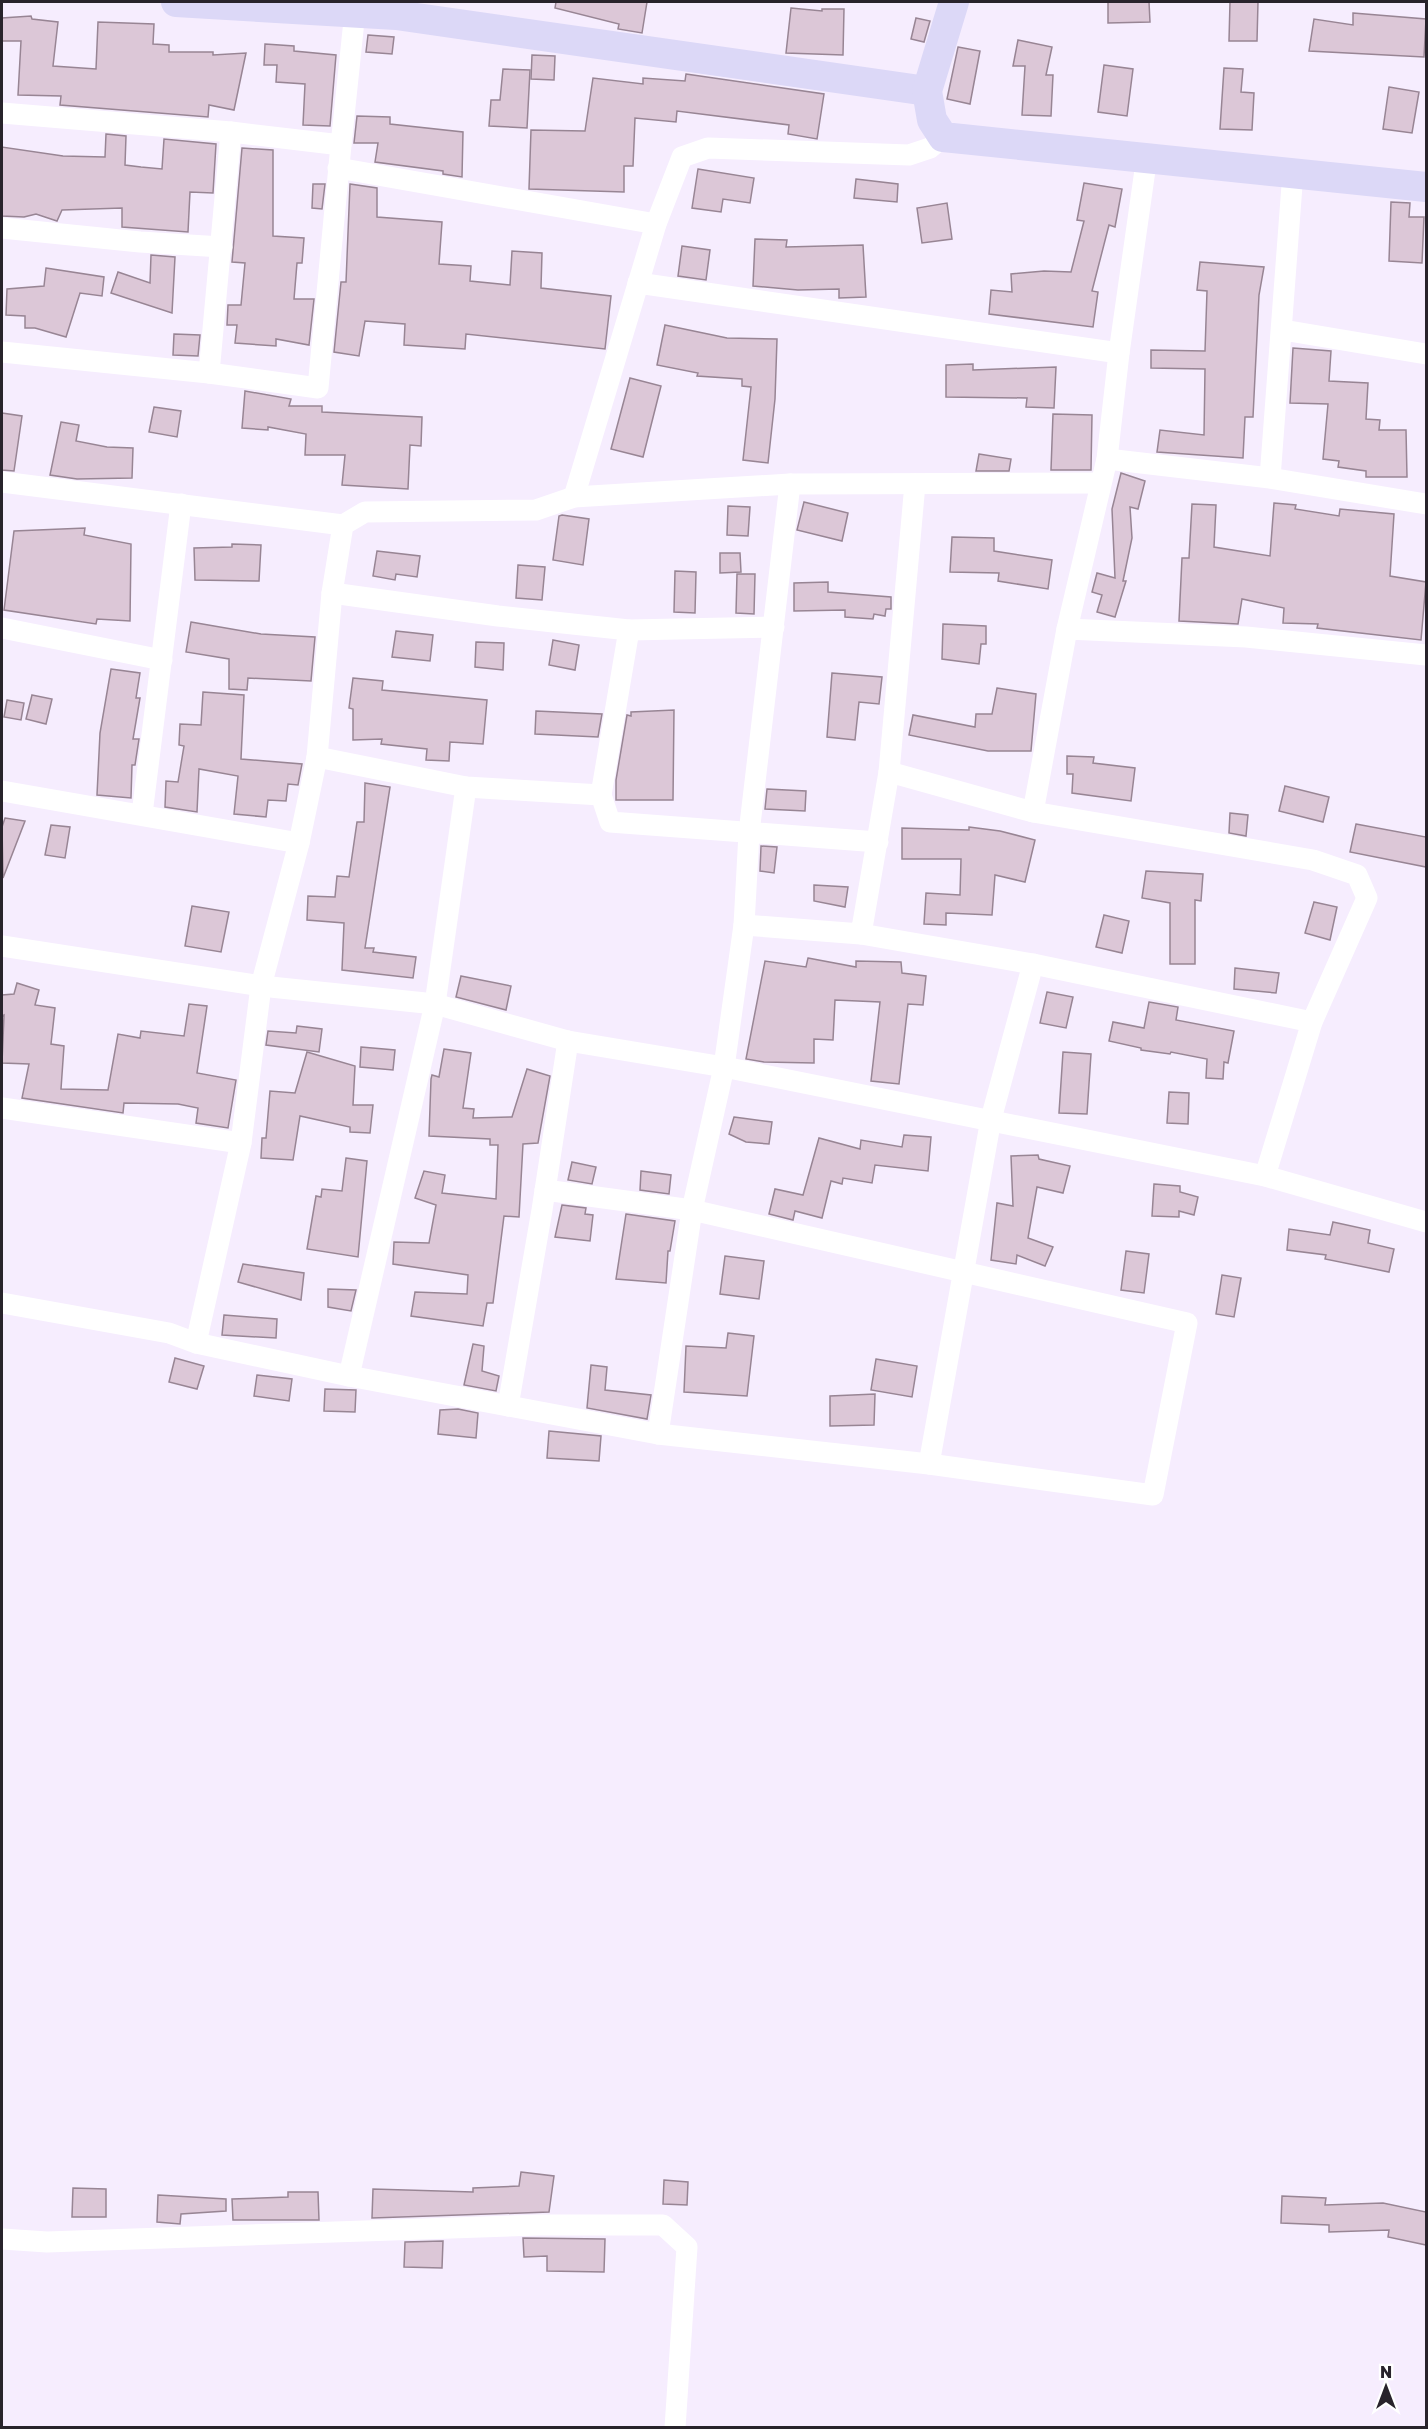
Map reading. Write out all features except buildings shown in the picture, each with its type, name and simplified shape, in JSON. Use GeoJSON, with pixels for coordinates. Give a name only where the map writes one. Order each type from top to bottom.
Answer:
{"type":"FeatureCollection","features":[{"type":"Feature","properties":{"kind":"street"},"geometry":{"type":"LineString","coordinates":[[176,2],[371,8],[927,91]]}},
{"type":"Feature","properties":{"kind":"street"},"geometry":{"type":"LineString","coordinates":[[943,137],[932,120],[927,91],[954,2]]}},
{"type":"Feature","properties":{"kind":"street"},"geometry":{"type":"LineString","coordinates":[[2,352],[209,373],[318,388],[341,145],[371,8]]}},
{"type":"Feature","properties":{"kind":"street"},"geometry":{"type":"LineString","coordinates":[[2,113],[231,132],[341,145]]}},
{"type":"Feature","properties":{"kind":"street"},"geometry":{"type":"LineString","coordinates":[[209,373],[231,132]]}},
{"type":"Feature","properties":{"kind":"street"},"geometry":{"type":"LineString","coordinates":[[574,497],[656,224],[682,157],[708,148],[909,155],[930,148],[943,137],[1146,156],[1426,187]]}},
{"type":"Feature","properties":{"kind":"street"},"geometry":{"type":"LineString","coordinates":[[1033,812],[1067,629],[1107,459],[1146,156]]}},
{"type":"Feature","properties":{"kind":"street"},"geometry":{"type":"LineString","coordinates":[[338,168],[656,224]]}},
{"type":"Feature","properties":{"kind":"street"},"geometry":{"type":"LineString","coordinates":[[1270,478],[1283,330],[1293,172]]}},
{"type":"Feature","properties":{"kind":"street"},"geometry":{"type":"LineString","coordinates":[[2,228],[140,243],[222,247]]}},
{"type":"Feature","properties":{"kind":"street"},"geometry":{"type":"LineString","coordinates":[[638,283],[1119,353]]}},
{"type":"Feature","properties":{"kind":"street"},"geometry":{"type":"LineString","coordinates":[[1283,330],[1426,354]]}},
{"type":"Feature","properties":{"kind":"street"},"geometry":{"type":"LineString","coordinates":[[1107,459],[1270,478],[1426,504]]}},
{"type":"Feature","properties":{"kind":"street"},"geometry":{"type":"LineString","coordinates":[[2,482],[343,525],[365,512],[536,510],[574,497],[790,484],[1101,483]]}},
{"type":"Feature","properties":{"kind":"street"},"geometry":{"type":"LineString","coordinates":[[658,1434],[692,1210],[724,1066],[744,925],[749,833],[790,484]]}},
{"type":"Feature","properties":{"kind":"street"},"geometry":{"type":"LineString","coordinates":[[861,934],[890,772],[915,484]]}},
{"type":"Feature","properties":{"kind":"street"},"geometry":{"type":"LineString","coordinates":[[142,814],[181,504]]}},
{"type":"Feature","properties":{"kind":"street"},"geometry":{"type":"LineString","coordinates":[[196,1343],[241,1143],[261,986],[299,843],[317,757],[332,592],[343,525]]}},
{"type":"Feature","properties":{"kind":"street"},"geometry":{"type":"LineString","coordinates":[[332,592],[498,616],[629,630],[774,627]]}},
{"type":"Feature","properties":{"kind":"street"},"geometry":{"type":"LineString","coordinates":[[2,628],[162,660]]}},
{"type":"Feature","properties":{"kind":"street"},"geometry":{"type":"LineString","coordinates":[[1067,629],[1246,638],[1426,655]]}},
{"type":"Feature","properties":{"kind":"street"},"geometry":{"type":"LineString","coordinates":[[629,630],[602,795],[610,822],[878,842]]}},
{"type":"Feature","properties":{"kind":"street"},"geometry":{"type":"LineString","coordinates":[[317,757],[466,787],[602,795]]}},
{"type":"Feature","properties":{"kind":"street"},"geometry":{"type":"LineString","coordinates":[[890,772],[1033,812],[1313,860],[1357,875],[1367,898],[1312,1022],[1265,1176]]}},
{"type":"Feature","properties":{"kind":"street"},"geometry":{"type":"LineString","coordinates":[[349,1376],[435,1004],[466,787]]}},
{"type":"Feature","properties":{"kind":"street"},"geometry":{"type":"LineString","coordinates":[[2,791],[299,843]]}},
{"type":"Feature","properties":{"kind":"street"},"geometry":{"type":"LineString","coordinates":[[744,925],[861,934],[1033,964],[1312,1022]]}},
{"type":"Feature","properties":{"kind":"street"},"geometry":{"type":"LineString","coordinates":[[2,946],[261,986],[435,1004],[567,1041],[724,1066],[1265,1176],[1426,1222]]}},
{"type":"Feature","properties":{"kind":"street"},"geometry":{"type":"LineString","coordinates":[[929,1464],[991,1119],[1033,964]]}},
{"type":"Feature","properties":{"kind":"street"},"geometry":{"type":"LineString","coordinates":[[508,1406],[545,1190],[567,1041]]}},
{"type":"Feature","properties":{"kind":"street"},"geometry":{"type":"LineString","coordinates":[[2,1108],[241,1143]]}},
{"type":"Feature","properties":{"kind":"street"},"geometry":{"type":"LineString","coordinates":[[2,1304],[170,1333],[196,1343],[349,1376],[658,1434],[929,1464],[1153,1495],[1187,1323],[963,1274],[692,1210],[545,1190]]}},
{"type":"Feature","properties":{"kind":"street"},"geometry":{"type":"LineString","coordinates":[[2,2239],[47,2242],[528,2225],[663,2225],[687,2247],[675,2427]]}}]}
